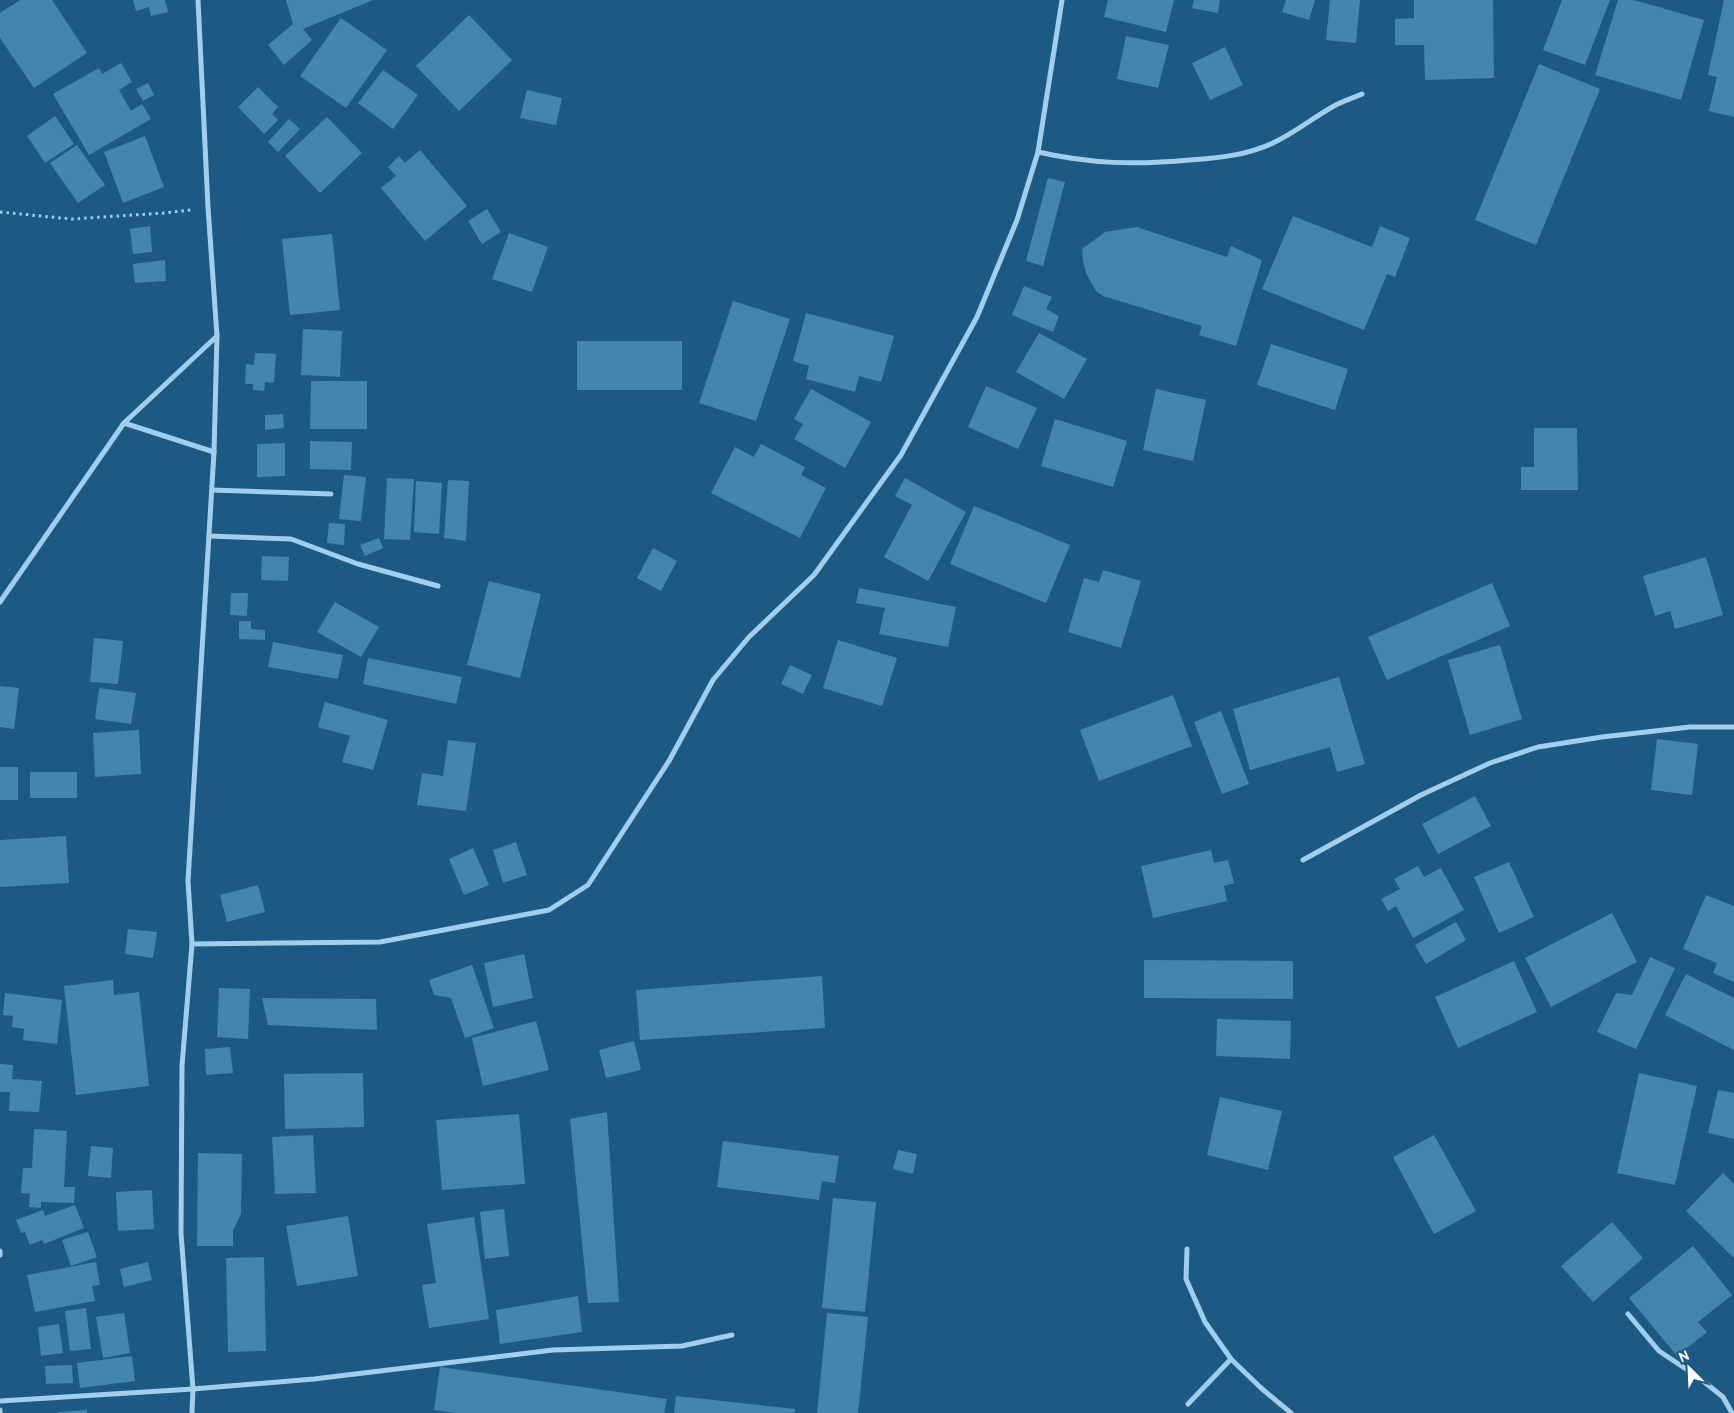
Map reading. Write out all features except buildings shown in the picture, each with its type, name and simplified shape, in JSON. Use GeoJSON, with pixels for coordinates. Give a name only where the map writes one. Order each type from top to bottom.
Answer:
{"type":"FeatureCollection","features":[{"type":"Feature","properties":{"kind":"street"},"geometry":{"type":"LineString","coordinates":[[192,1413],[181,1233],[182,1066],[192,944],[188,880],[212,490],[217,336],[208,207],[198,0]]}},
{"type":"Feature","properties":{"kind":"street"},"geometry":{"type":"LineString","coordinates":[[192,944],[380,942],[549,910],[588,885],[669,761],[713,680],[749,637],[814,575],[901,455],[977,317],[1017,220],[1038,152],[1062,0]]}},
{"type":"Feature","properties":{"kind":"street"},"geometry":{"type":"LineString","coordinates":[[1038,152],[1068,159],[1107,163],[1158,163],[1240,155],[1274,142],[1334,106],[1362,94]]}},
{"type":"Feature","properties":{"kind":"street"},"geometry":{"type":"LineString","coordinates":[[0,602],[124,422],[217,336]]}},
{"type":"Feature","properties":{"kind":"street"},"geometry":{"type":"LineString","coordinates":[[124,422],[214,452]]}},
{"type":"Feature","properties":{"kind":"street"},"geometry":{"type":"LineString","coordinates":[[212,490],[331,494]]}},
{"type":"Feature","properties":{"kind":"street"},"geometry":{"type":"LineString","coordinates":[[209,536],[291,539],[358,564],[438,586]]}},
{"type":"Feature","properties":{"kind":"street"},"geometry":{"type":"LineString","coordinates":[[1302,860],[1430,791],[1490,763],[1538,747],[1602,737],[1690,727],[1734,727]]}},
{"type":"Feature","properties":{"kind":"street"},"geometry":{"type":"LineString","coordinates":[[1187,1249],[1186,1279],[1205,1322],[1231,1359],[1261,1388],[1292,1413]]}},
{"type":"Feature","properties":{"kind":"street"},"geometry":{"type":"LineString","coordinates":[[1628,1314],[1659,1351],[1698,1377],[1723,1397],[1732,1413]]}},
{"type":"Feature","properties":{"kind":"street"},"geometry":{"type":"LineString","coordinates":[[0,1401],[314,1379],[553,1350],[682,1346],[732,1335]]}},
{"type":"Feature","properties":{"kind":"street"},"geometry":{"type":"LineString","coordinates":[[1188,1404],[1231,1359]]}},
{"type":"Feature","properties":{"kind":"path"},"geometry":{"type":"LineString","coordinates":[[0,212],[72,219],[164,213],[208,207]]}}]}
